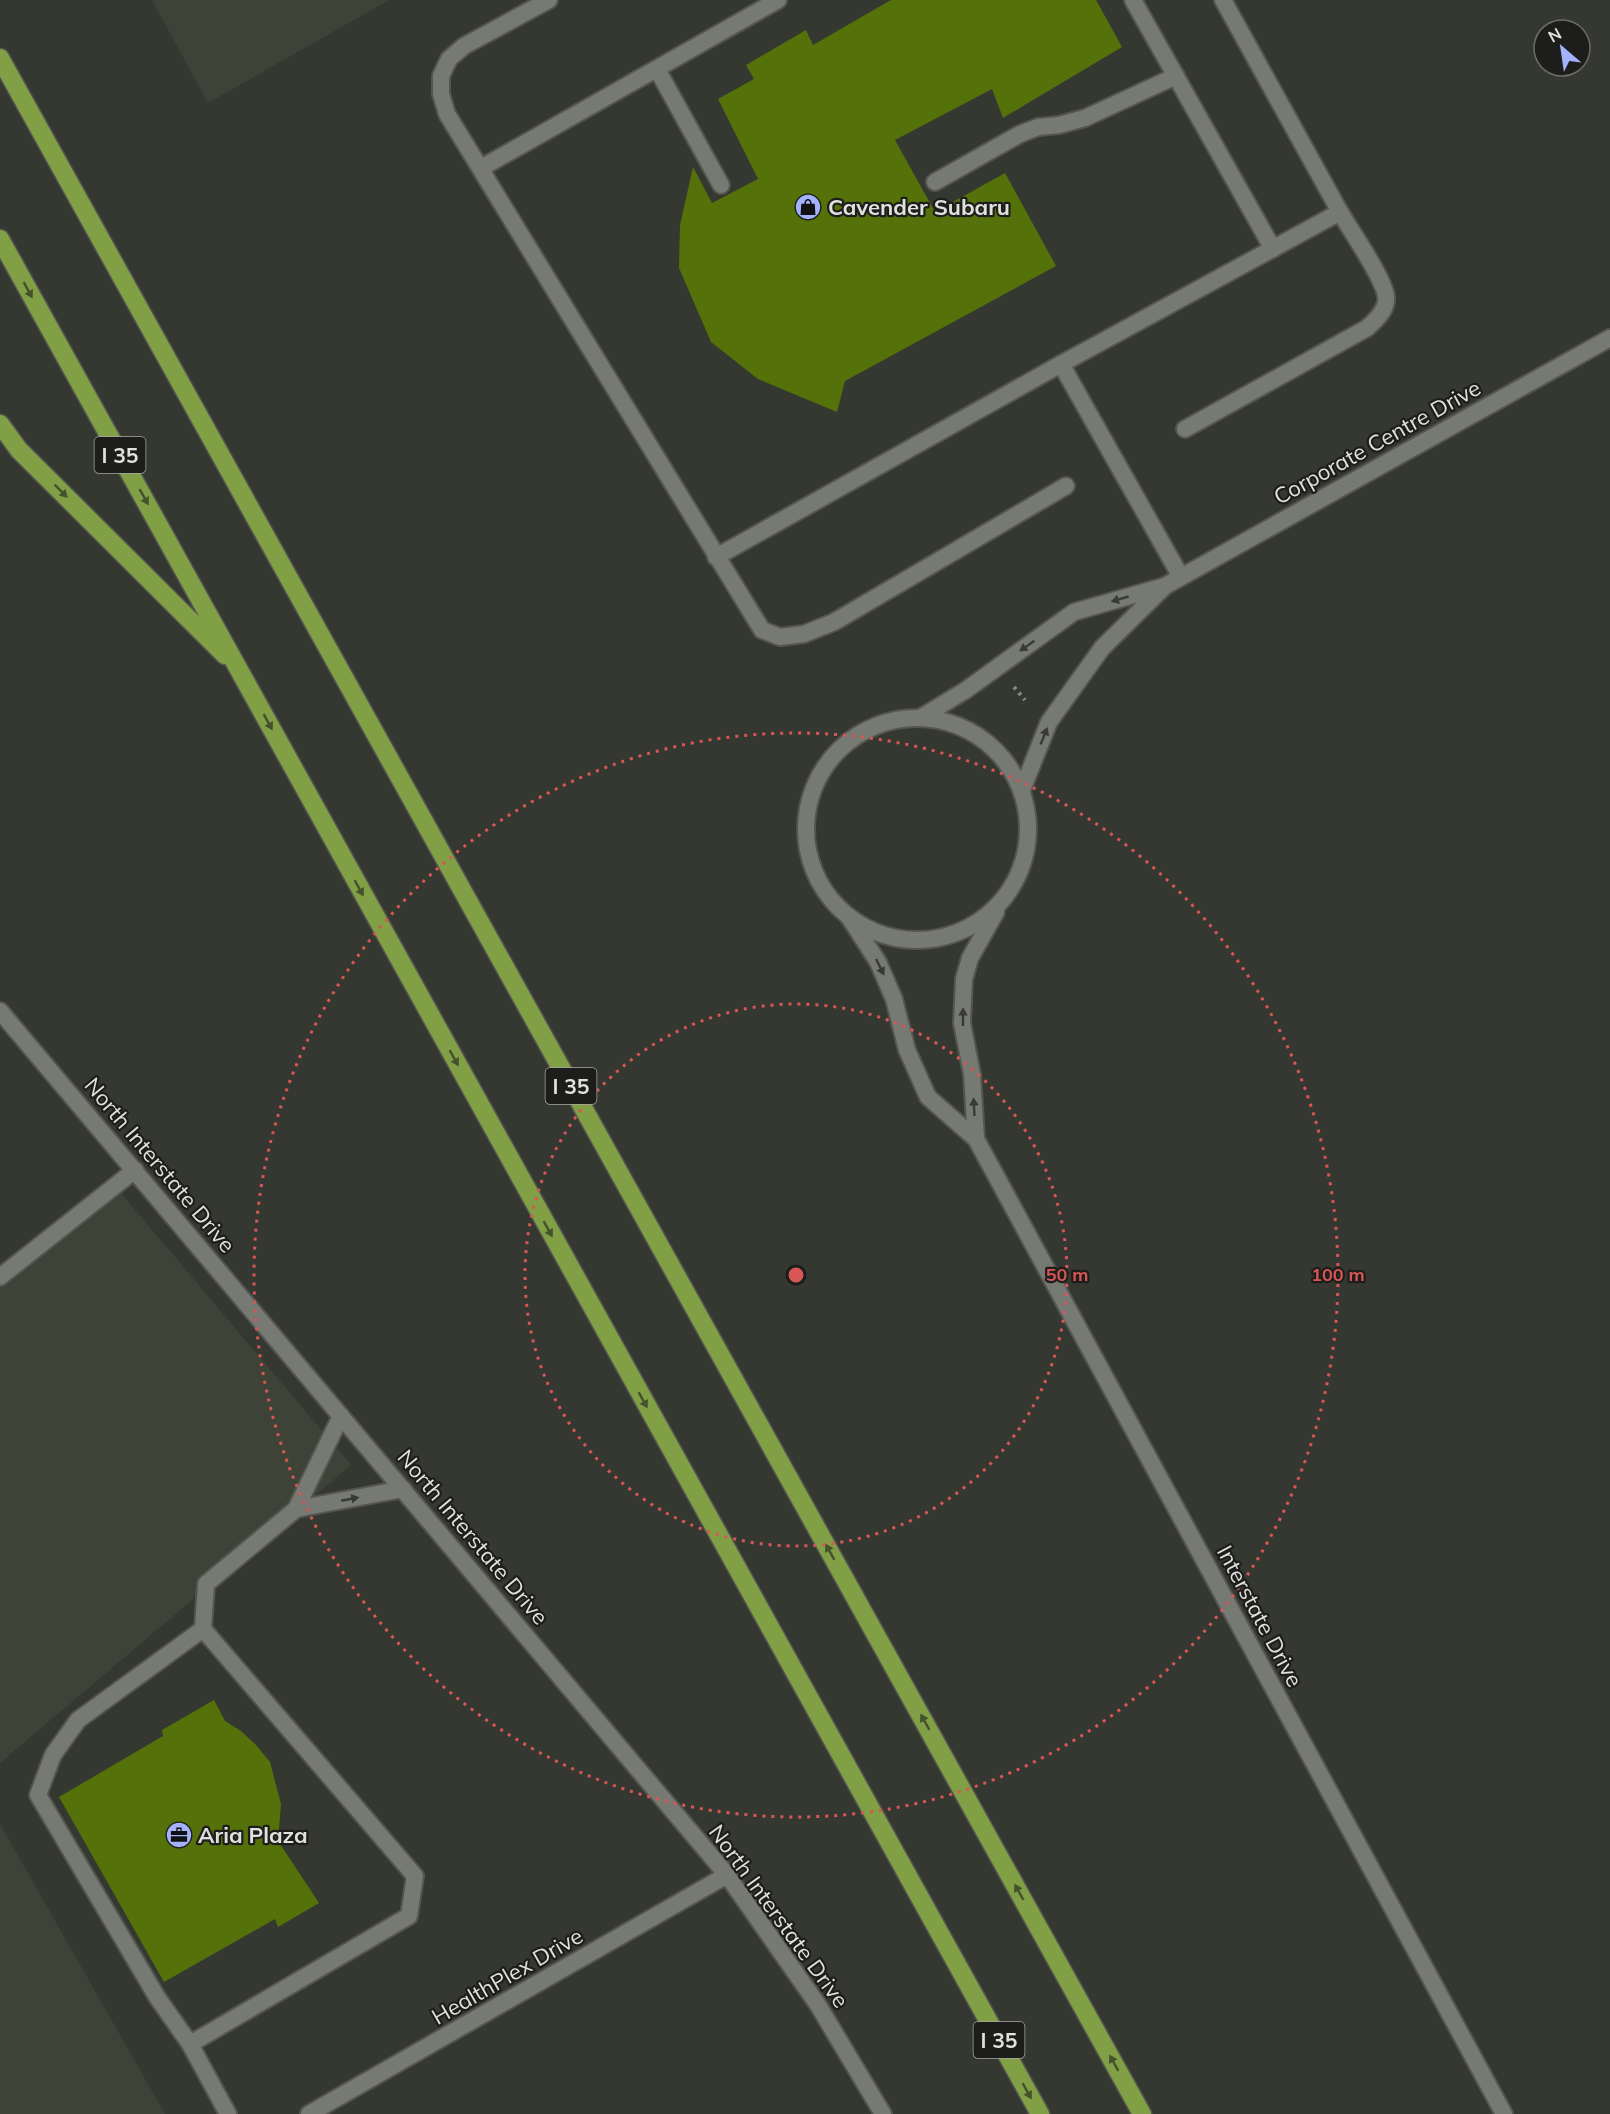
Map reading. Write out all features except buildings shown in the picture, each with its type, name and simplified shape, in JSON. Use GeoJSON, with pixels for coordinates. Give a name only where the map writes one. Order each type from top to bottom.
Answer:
{"type":"FeatureCollection","features":[{"type":"Feature","properties":{"kind":"highway","name":"I 35"},"geometry":{"type":"LineString","coordinates":[[0,58],[1142,2114]]}},
{"type":"Feature","properties":{"kind":"highway","name":"I 35"},"geometry":{"type":"LineString","coordinates":[[0,239],[1040,2114]]}},
{"type":"Feature","properties":{"kind":"highway"},"geometry":{"type":"LineString","coordinates":[[0,424],[20,450],[241,671]]}},
{"type":"Feature","properties":{"kind":"street"},"geometry":{"type":"LineString","coordinates":[[549,0],[464,46],[449,59],[441,76],[441,94],[447,114],[762,630],[780,637],[804,634],[834,622],[1066,486]]}},
{"type":"Feature","properties":{"kind":"street"},"geometry":{"type":"LineString","coordinates":[[481,168],[778,0]]}},
{"type":"Feature","properties":{"kind":"street"},"geometry":{"type":"LineString","coordinates":[[1133,0],[1273,249]]}},
{"type":"Feature","properties":{"kind":"street"},"geometry":{"type":"LineString","coordinates":[[1185,429],[1367,328],[1380,317],[1387,298],[1381,283],[1223,0]]}},
{"type":"Feature","properties":{"kind":"street"},"geometry":{"type":"LineString","coordinates":[[657,69],[721,185]]}},
{"type":"Feature","properties":{"kind":"street"},"geometry":{"type":"LineString","coordinates":[[935,182],[1020,134],[1085,118],[1176,76]]}},
{"type":"Feature","properties":{"kind":"street"},"geometry":{"type":"LineString","coordinates":[[716,557],[1340,212]]}},
{"type":"Feature","properties":{"kind":"street","name":"Corporate Centre Drive"},"geometry":{"type":"LineString","coordinates":[[920,718],[966,690],[1074,612],[1165,586],[1610,338]]}},
{"type":"Feature","properties":{"kind":"street"},"geometry":{"type":"LineString","coordinates":[[1062,364],[1181,577]]}},
{"type":"Feature","properties":{"kind":"street","name":"Corporate Centre Drive"},"geometry":{"type":"LineString","coordinates":[[1022,790],[1049,722],[1102,648],[1165,586]]}},
{"type":"Feature","properties":{"kind":"street"},"geometry":{"type":"LineString","coordinates":[[920,718],[886,722],[854,737],[833,756],[821,773],[808,805],[806,840],[810,861],[825,892],[849,917],[880,934],[900,939],[928,940],[949,936],[969,928],[1002,902]]}},
{"type":"Feature","properties":{"kind":"street","name":"Interstate Drive"},"geometry":{"type":"LineString","coordinates":[[920,718],[955,723],[980,736],[1005,760],[1022,790],[1029,817],[1027,852],[1017,879],[970,958],[964,979],[962,1023],[972,1074],[976,1139]]}},
{"type":"Feature","properties":{"kind":"street","name":"Interstate Drive"},"geometry":{"type":"LineString","coordinates":[[849,917],[878,962],[894,999],[907,1050],[928,1097],[976,1139],[1504,2114]]}},
{"type":"Feature","properties":{"kind":"street","name":"North Interstate Drive"},"geometry":{"type":"LineString","coordinates":[[0,1011],[727,1875],[818,2005],[883,2114]]}},
{"type":"Feature","properties":{"kind":"street"},"geometry":{"type":"LineString","coordinates":[[0,1277],[135,1170]]}},
{"type":"Feature","properties":{"kind":"street"},"geometry":{"type":"LineString","coordinates":[[190,2044],[409,1916],[415,1876],[203,1629],[206,1584],[296,1509],[341,1416]]}},
{"type":"Feature","properties":{"kind":"street"},"geometry":{"type":"LineString","coordinates":[[296,1509],[403,1490]]}},
{"type":"Feature","properties":{"kind":"street"},"geometry":{"type":"LineString","coordinates":[[203,1629],[78,1720],[53,1755],[38,1796],[157,1997],[190,2044],[228,2114]]}},
{"type":"Feature","properties":{"kind":"street","name":"HealthPlex Drive"},"geometry":{"type":"LineString","coordinates":[[309,2114],[727,1875]]}},
{"type":"Feature","properties":{"kind":"shaded area"},"geometry":{"type":"Polygon","coordinates":[[[152,0],[389,0],[208,103],[152,0]]]}},
{"type":"Feature","properties":{"kind":"shaded area"},"geometry":{"type":"Polygon","coordinates":[[[115,1186],[351,1465],[0,1763],[0,1283],[115,1186]]]}},
{"type":"Feature","properties":{"kind":"shaded area"},"geometry":{"type":"Polygon","coordinates":[[[0,1824],[165,2114],[0,2114],[0,1824]]]}},
{"type":"Feature","properties":{"kind":"place","name":"Cavender Subaru"},"geometry":{"type":"Point","coordinates":[808,207]}},
{"type":"Feature","properties":{"kind":"place","name":"Aria Plaza"},"geometry":{"type":"Point","coordinates":[179,1835]}}]}
